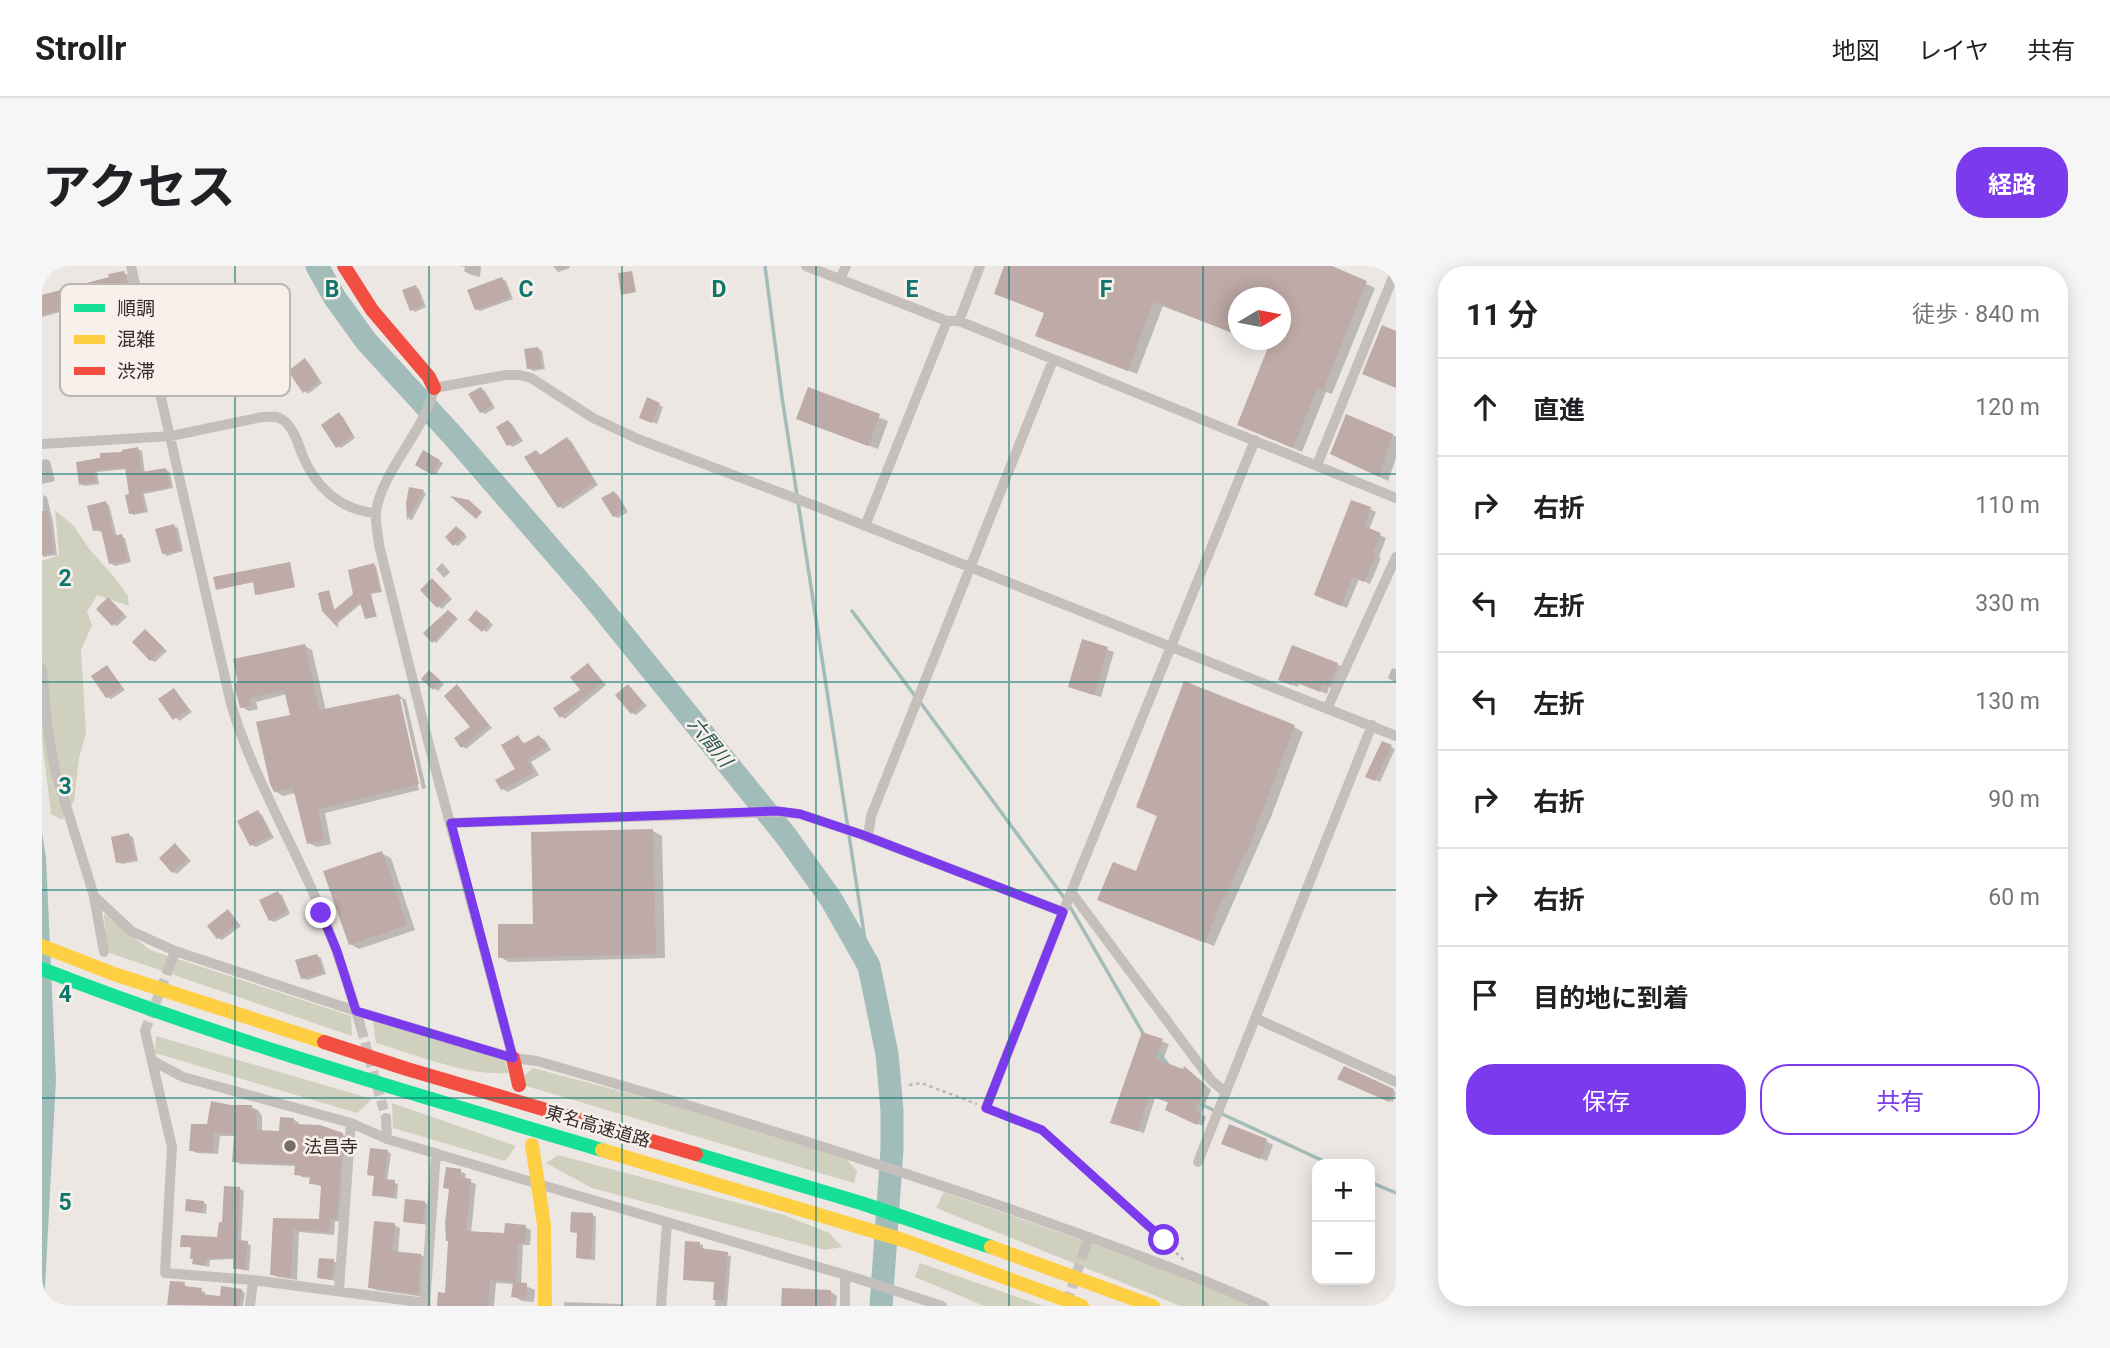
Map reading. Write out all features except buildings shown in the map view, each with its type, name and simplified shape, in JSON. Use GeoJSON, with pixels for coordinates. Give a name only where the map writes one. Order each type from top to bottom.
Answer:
{"type":"FeatureCollection","features":[{"type":"Feature","properties":{"kind":"main road"},"geometry":{"type":"LineString","coordinates":[[344,266],[372,310],[429,377],[433,393]]}},
{"type":"Feature","properties":{"kind":"main road","name":"東名高速道路"},"geometry":{"type":"LineString","coordinates":[[42,946],[114,974],[407,1069],[908,1218],[1153,1306]]}},
{"type":"Feature","properties":{"kind":"main road","name":"東名高速道路"},"geometry":{"type":"LineString","coordinates":[[42,969],[114,997],[396,1090],[906,1241],[1082,1306]]}},
{"type":"Feature","properties":{"kind":"main road"},"geometry":{"type":"LineString","coordinates":[[513,1058],[519,1085]]}},
{"type":"Feature","properties":{"kind":"main road"},"geometry":{"type":"LineString","coordinates":[[532,1145],[541,1186],[547,1251],[545,1306]]}},
{"type":"Feature","properties":{"kind":"street"},"geometry":{"type":"LineString","coordinates":[[131,266],[135,284]]}},
{"type":"Feature","properties":{"kind":"street"},"geometry":{"type":"LineString","coordinates":[[806,266],[947,321],[959,321],[1396,498]]}},
{"type":"Feature","properties":{"kind":"street"},"geometry":{"type":"LineString","coordinates":[[840,279],[846,266]]}},
{"type":"Feature","properties":{"kind":"street"},"geometry":{"type":"LineString","coordinates":[[959,321],[980,266]]}},
{"type":"Feature","properties":{"kind":"street"},"geometry":{"type":"LineString","coordinates":[[1317,465],[1396,269],[1391,266]]}},
{"type":"Feature","properties":{"kind":"street"},"geometry":{"type":"LineString","coordinates":[[865,526],[947,321]]}},
{"type":"Feature","properties":{"kind":"street"},"geometry":{"type":"LineString","coordinates":[[865,836],[1053,360]]}},
{"type":"Feature","properties":{"kind":"street"},"geometry":{"type":"LineString","coordinates":[[513,1058],[379,545],[376,513],[392,473],[424,416],[433,393],[506,376],[531,378],[593,418],[638,439],[813,505],[1396,736]]}},
{"type":"Feature","properties":{"kind":"street"},"geometry":{"type":"LineString","coordinates":[[161,396],[239,730],[268,802],[309,883],[332,938],[361,1028]]}},
{"type":"Feature","properties":{"kind":"street"},"geometry":{"type":"LineString","coordinates":[[42,444],[170,436],[275,416],[283,419],[290,427],[306,464],[321,486],[348,508],[376,513]]}},
{"type":"Feature","properties":{"kind":"street"},"geometry":{"type":"LineString","coordinates":[[986,1108],[1255,440]]}},
{"type":"Feature","properties":{"kind":"street"},"geometry":{"type":"LineString","coordinates":[[1327,709],[1396,557]]}},
{"type":"Feature","properties":{"kind":"street"},"geometry":{"type":"LineString","coordinates":[[42,668],[55,771],[94,896],[104,953]]}},
{"type":"Feature","properties":{"kind":"street"},"geometry":{"type":"LineString","coordinates":[[1198,1161],[1371,725]]}},
{"type":"Feature","properties":{"kind":"street"},"geometry":{"type":"LineString","coordinates":[[451,823],[778,811],[800,814],[1063,912]]}},
{"type":"Feature","properties":{"kind":"street"},"geometry":{"type":"LineString","coordinates":[[1071,892],[1211,1080],[1226,1093]]}},
{"type":"Feature","properties":{"kind":"street"},"geometry":{"type":"LineString","coordinates":[[94,896],[131,931],[175,951],[356,1011],[513,1058],[537,1061],[712,1111],[867,1160],[1188,1273],[1264,1306]]}},
{"type":"Feature","properties":{"kind":"street"},"geometry":{"type":"LineString","coordinates":[[168,970],[175,951]]}},
{"type":"Feature","properties":{"kind":"street"},"geometry":{"type":"LineString","coordinates":[[1255,1018],[1396,1082]]}},
{"type":"Feature","properties":{"kind":"street"},"geometry":{"type":"LineString","coordinates":[[145,1031],[172,1147],[165,1273],[339,1290],[426,1304],[436,1153]]}},
{"type":"Feature","properties":{"kind":"street"},"geometry":{"type":"LineString","coordinates":[[153,1061],[183,1077],[351,1123],[387,1139],[859,1279],[901,1292],[913,1301],[942,1306]]}},
{"type":"Feature","properties":{"kind":"street"},"geometry":{"type":"LineString","coordinates":[[386,1118],[387,1139]]}},
{"type":"Feature","properties":{"kind":"street"},"geometry":{"type":"LineString","coordinates":[[339,1290],[351,1123]]}},
{"type":"Feature","properties":{"kind":"street"},"geometry":{"type":"LineString","coordinates":[[661,1306],[667,1223]]}},
{"type":"Feature","properties":{"kind":"street"},"geometry":{"type":"LineString","coordinates":[[1083,1254],[1089,1237]]}},
{"type":"Feature","properties":{"kind":"street"},"geometry":{"type":"LineString","coordinates":[[845,1275],[845,1306]]}},
{"type":"Feature","properties":{"kind":"street"},"geometry":{"type":"LineString","coordinates":[[250,1306],[253,1280]]}},
{"type":"Feature","properties":{"kind":"street"},"geometry":{"type":"LineString","coordinates":[[1393,1306],[1396,1299]]}},
{"type":"Feature","properties":{"kind":"path"},"geometry":{"type":"LineString","coordinates":[[909,1085],[921,1083],[1042,1130],[1164,1240],[1187,1264],[1188,1273]]}},
{"type":"Feature","properties":{"kind":"green space"},"geometry":{"type":"Polygon","coordinates":[[[55,510],[73,525],[90,550],[115,578],[128,596],[129,606],[97,595],[87,612],[92,625],[81,650],[86,733],[79,758],[74,801],[62,820],[51,814],[42,740],[42,561],[59,555],[55,510]]]}},
{"type":"Feature","properties":{"kind":"green space"},"geometry":{"type":"Polygon","coordinates":[[[104,914],[150,950],[351,1016],[352,1036],[107,952],[104,914]]]}},
{"type":"Feature","properties":{"kind":"green space"},"geometry":{"type":"Polygon","coordinates":[[[372,1016],[505,1061],[509,1073],[459,1068],[376,1043],[372,1016]]]}},
{"type":"Feature","properties":{"kind":"green space"},"geometry":{"type":"Polygon","coordinates":[[[156,1036],[372,1099],[357,1113],[155,1053],[156,1036]]]}},
{"type":"Feature","properties":{"kind":"green space"},"geometry":{"type":"Polygon","coordinates":[[[533,1068],[733,1121],[847,1160],[857,1171],[854,1183],[526,1086],[524,1076],[533,1068]]]}},
{"type":"Feature","properties":{"kind":"green space"},"geometry":{"type":"Polygon","coordinates":[[[392,1103],[516,1146],[505,1161],[393,1128],[392,1103]]]}},
{"type":"Feature","properties":{"kind":"green space"},"geometry":{"type":"Polygon","coordinates":[[[558,1155],[784,1215],[829,1233],[842,1247],[825,1250],[592,1188],[546,1163],[558,1155]]]}},
{"type":"Feature","properties":{"kind":"green space"},"geometry":{"type":"Polygon","coordinates":[[[944,1192],[1203,1283],[1255,1306],[1181,1306],[936,1208],[944,1192]]]}},
{"type":"Feature","properties":{"kind":"green space"},"geometry":{"type":"Polygon","coordinates":[[[920,1263],[1043,1306],[984,1306],[915,1277],[920,1263]]]}},
{"type":"Feature","properties":{"kind":"water"},"geometry":{"type":"Polygon","coordinates":[[[42,832],[46,858],[56,1079],[44,1306],[42,1306],[42,832]]]}},
{"type":"Feature","properties":{"kind":"waterway","name":"六間川"},"geometry":{"type":"LineString","coordinates":[[317,266],[335,298],[366,341],[454,437],[592,596],[786,836],[831,899],[869,966],[887,1054],[892,1110],[892,1149],[881,1306]]}},
{"type":"Feature","properties":{"kind":"waterway"},"geometry":{"type":"LineString","coordinates":[[765,266],[782,397],[869,966]]}},
{"type":"Feature","properties":{"kind":"waterway"},"geometry":{"type":"LineString","coordinates":[[852,611],[915,696]]}},
{"type":"Feature","properties":{"kind":"waterway"},"geometry":{"type":"LineString","coordinates":[[920,702],[1065,899]]}},
{"type":"Feature","properties":{"kind":"waterway"},"geometry":{"type":"LineString","coordinates":[[1069,905],[1144,1035]]}},
{"type":"Feature","properties":{"kind":"waterway"},"geometry":{"type":"LineString","coordinates":[[1156,1049],[1168,1065]]}},
{"type":"Feature","properties":{"kind":"waterway"},"geometry":{"type":"LineString","coordinates":[[1196,1102],[1319,1159]]}},
{"type":"Feature","properties":{"kind":"waterway"},"geometry":{"type":"LineString","coordinates":[[1375,1184],[1396,1193]]}},
{"type":"Feature","properties":{"kind":"tunnel"},"geometry":{"type":"LineString","coordinates":[[145,1031],[168,970]]}},
{"type":"Feature","properties":{"kind":"tunnel"},"geometry":{"type":"LineString","coordinates":[[361,1028],[386,1118]]}},
{"type":"Feature","properties":{"kind":"tunnel"},"geometry":{"type":"LineString","coordinates":[[1067,1302],[1083,1254]]}},
{"type":"Feature","properties":{"kind":"traffic: fast"},"geometry":{"type":"LineString","coordinates":[[42,969],[250,1043],[602,1150]]}},
{"type":"Feature","properties":{"kind":"traffic: fast"},"geometry":{"type":"LineString","coordinates":[[696,1154],[861,1203],[991,1247]]}},
{"type":"Feature","properties":{"kind":"traffic: slow"},"geometry":{"type":"LineString","coordinates":[[42,946],[114,974],[324,1042]]}},
{"type":"Feature","properties":{"kind":"traffic: slow"},"geometry":{"type":"LineString","coordinates":[[532,1145],[544,1225],[545,1306]]}},
{"type":"Feature","properties":{"kind":"traffic: slow"},"geometry":{"type":"LineString","coordinates":[[602,1150],[906,1241],[1082,1306]]}},
{"type":"Feature","properties":{"kind":"traffic: slow"},"geometry":{"type":"LineString","coordinates":[[991,1247],[1153,1306]]}},
{"type":"Feature","properties":{"kind":"traffic: jam"},"geometry":{"type":"LineString","coordinates":[[344,266],[372,310],[429,377],[434,388]]}},
{"type":"Feature","properties":{"kind":"traffic: jam"},"geometry":{"type":"LineString","coordinates":[[324,1042],[696,1154]]}},
{"type":"Feature","properties":{"kind":"traffic: jam"},"geometry":{"type":"LineString","coordinates":[[513,1058],[519,1085]]}},
{"type":"Feature","properties":{"kind":"place","name":"法昌寺"},"geometry":{"type":"Point","coordinates":[290,1146]}},
{"type":"Feature","properties":{"kind":"route"},"geometry":{"type":"LineString","coordinates":[[321,913],[337,951],[356,1011],[513,1058],[451,823],[778,811],[800,814],[863,835],[1063,912],[986,1108],[1042,1130],[1164,1240]]}}]}
